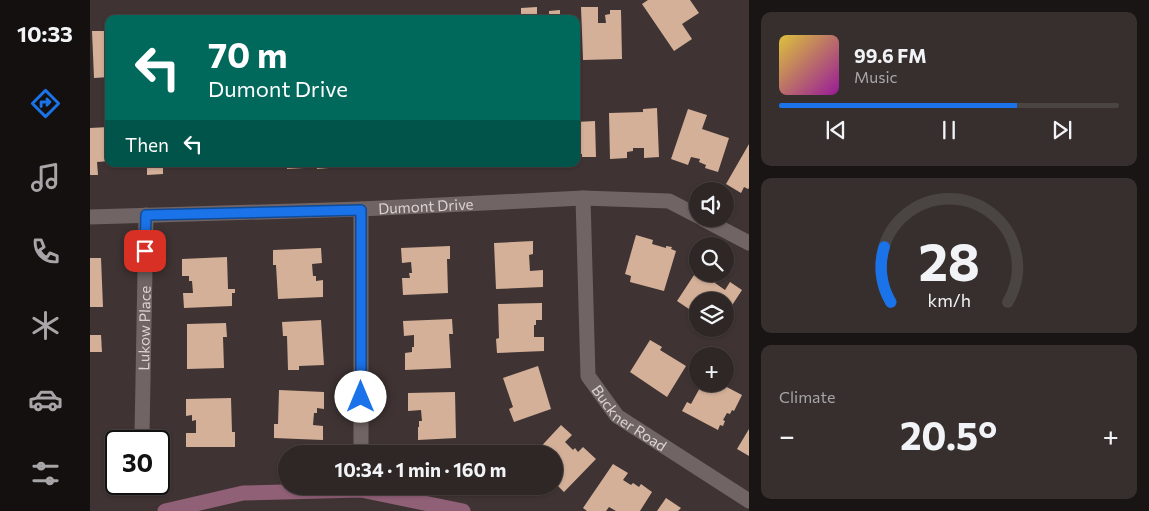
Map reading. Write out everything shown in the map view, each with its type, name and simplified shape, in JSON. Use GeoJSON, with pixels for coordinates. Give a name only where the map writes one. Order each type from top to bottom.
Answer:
{"type":"FeatureCollection","features":[{"type":"Feature","properties":{"kind":"street","name":"Dumont Drive"},"geometry":{"type":"LineString","coordinates":[[90,217],[361,210],[583,198],[669,201],[689,211]]}},
{"type":"Feature","properties":{"kind":"street","name":"Buckner Road"},"geometry":{"type":"LineString","coordinates":[[583,198],[588,376],[617,416],[749,501]]}},
{"type":"Feature","properties":{"kind":"street"},"geometry":{"type":"LineString","coordinates":[[361,210],[361,445]]}},
{"type":"Feature","properties":{"kind":"street","name":"Lukow Place"},"geometry":{"type":"LineString","coordinates":[[142,430],[146,215]]}},
{"type":"Feature","properties":{"kind":"street"},"geometry":{"type":"LineString","coordinates":[[718,227],[749,243]]}},
{"type":"Feature","properties":{"kind":"street"},"geometry":{"type":"LineString","coordinates":[[165,511],[243,493],[278,492]]}},
{"type":"Feature","properties":{"kind":"street"},"geometry":{"type":"LineString","coordinates":[[392,495],[463,511]]}},
{"type":"Feature","properties":{"kind":"building"},"geometry":{"type":"Polygon","coordinates":[[[648,0],[690,0],[699,13],[682,24],[692,39],[674,51],[642,4],[648,0]]]}},
{"type":"Feature","properties":{"kind":"building"},"geometry":{"type":"Polygon","coordinates":[[[537,7],[537,15],[521,15],[521,8],[537,7]]]}},
{"type":"Feature","properties":{"kind":"building"},"geometry":{"type":"Polygon","coordinates":[[[581,7],[598,7],[598,23],[606,23],[605,15],[610,14],[610,10],[621,10],[622,59],[583,60],[581,7]]]}},
{"type":"Feature","properties":{"kind":"building"},"geometry":{"type":"Polygon","coordinates":[[[560,10],[560,15],[549,15],[549,11],[560,10]]]}},
{"type":"Feature","properties":{"kind":"building"},"geometry":{"type":"Polygon","coordinates":[[[479,14],[496,14],[496,15],[479,14]]]}},
{"type":"Feature","properties":{"kind":"building"},"geometry":{"type":"Polygon","coordinates":[[[92,31],[105,31],[105,77],[94,78],[92,31]]]}},
{"type":"Feature","properties":{"kind":"building"},"geometry":{"type":"Polygon","coordinates":[[[657,108],[659,157],[644,158],[644,148],[633,148],[633,151],[627,152],[627,158],[610,159],[609,113],[643,112],[643,109],[657,108]]]}},
{"type":"Feature","properties":{"kind":"building"},"geometry":{"type":"Polygon","coordinates":[[[688,109],[707,115],[702,129],[729,138],[718,172],[705,168],[706,165],[699,162],[700,159],[691,157],[688,165],[671,159],[688,109]]]}},
{"type":"Feature","properties":{"kind":"building"},"geometry":{"type":"Polygon","coordinates":[[[595,121],[596,157],[582,157],[582,154],[580,154],[580,122],[595,121]]]}},
{"type":"Feature","properties":{"kind":"building"},"geometry":{"type":"Polygon","coordinates":[[[105,127],[105,161],[97,162],[98,175],[90,175],[90,128],[105,127]]]}},
{"type":"Feature","properties":{"kind":"building"},"geometry":{"type":"Polygon","coordinates":[[[749,144],[749,188],[744,187],[741,193],[734,189],[734,182],[727,182],[749,144]]]}},
{"type":"Feature","properties":{"kind":"building"},"geometry":{"type":"Polygon","coordinates":[[[147,167],[163,167],[163,174],[147,175],[147,167]]]}},
{"type":"Feature","properties":{"kind":"building"},"geometry":{"type":"Polygon","coordinates":[[[287,167],[304,167],[304,168],[287,169],[287,167]]]}},
{"type":"Feature","properties":{"kind":"building"},"geometry":{"type":"Polygon","coordinates":[[[317,167],[340,167],[317,169],[317,167]]]}},
{"type":"Feature","properties":{"kind":"building"},"geometry":{"type":"Polygon","coordinates":[[[636,235],[653,240],[652,244],[666,248],[666,246],[672,247],[671,249],[676,251],[664,291],[630,282],[631,276],[625,274],[636,235]]]}},
{"type":"Feature","properties":{"kind":"building"},"geometry":{"type":"Polygon","coordinates":[[[533,241],[533,254],[529,255],[530,271],[543,270],[543,287],[496,289],[494,243],[533,241]]]}},
{"type":"Feature","properties":{"kind":"building"},"geometry":{"type":"Polygon","coordinates":[[[450,246],[450,259],[447,259],[448,293],[403,295],[402,278],[410,278],[409,273],[412,273],[411,262],[402,263],[401,248],[450,246]]]}},
{"type":"Feature","properties":{"kind":"building"},"geometry":{"type":"Polygon","coordinates":[[[321,248],[322,263],[312,264],[313,276],[316,276],[316,281],[323,280],[323,297],[278,299],[276,265],[273,265],[273,250],[321,248]]]}},
{"type":"Feature","properties":{"kind":"building"},"geometry":{"type":"Polygon","coordinates":[[[227,257],[228,289],[235,289],[235,293],[232,293],[232,306],[184,308],[183,293],[193,293],[192,281],[189,281],[189,276],[182,276],[182,259],[227,257]]]}},
{"type":"Feature","properties":{"kind":"building"},"geometry":{"type":"Polygon","coordinates":[[[90,258],[101,258],[103,307],[90,307],[90,258]]]}},
{"type":"Feature","properties":{"kind":"building"},"geometry":{"type":"Polygon","coordinates":[[[689,282],[716,282],[725,290],[730,282],[742,290],[734,302],[734,292],[689,292],[689,309],[677,301],[689,282]]]}},
{"type":"Feature","properties":{"kind":"building"},"geometry":{"type":"Polygon","coordinates":[[[542,303],[542,320],[536,320],[534,337],[544,337],[544,351],[497,353],[496,339],[499,338],[498,304],[542,303]]]}},
{"type":"Feature","properties":{"kind":"building"},"geometry":{"type":"Polygon","coordinates":[[[452,319],[453,334],[449,334],[451,368],[405,370],[405,353],[412,352],[414,335],[404,336],[403,321],[452,319]]]}},
{"type":"Feature","properties":{"kind":"building"},"geometry":{"type":"Polygon","coordinates":[[[321,320],[324,365],[299,366],[299,370],[288,370],[287,336],[283,336],[282,322],[321,320]]]}},
{"type":"Feature","properties":{"kind":"building"},"geometry":{"type":"Polygon","coordinates":[[[226,323],[227,337],[223,337],[224,368],[187,369],[187,324],[226,323]]]}},
{"type":"Feature","properties":{"kind":"building"},"geometry":{"type":"Polygon","coordinates":[[[90,335],[101,335],[102,352],[90,352],[90,335]]]}},
{"type":"Feature","properties":{"kind":"building"},"geometry":{"type":"Polygon","coordinates":[[[650,340],[662,347],[660,350],[686,366],[667,397],[630,372],[650,340]]]}},
{"type":"Feature","properties":{"kind":"building"},"geometry":{"type":"Polygon","coordinates":[[[538,366],[551,409],[514,422],[509,409],[513,407],[503,378],[538,366]]]}},
{"type":"Feature","properties":{"kind":"building"},"geometry":{"type":"Polygon","coordinates":[[[279,390],[324,392],[324,409],[317,408],[317,413],[314,413],[313,425],[323,426],[323,440],[274,438],[274,424],[278,424],[279,390]]]}},
{"type":"Feature","properties":{"kind":"building"},"geometry":{"type":"Polygon","coordinates":[[[734,391],[742,395],[734,411],[732,410],[730,414],[727,413],[723,420],[725,421],[723,426],[720,425],[718,430],[682,411],[687,402],[691,404],[698,392],[734,391]]]}},
{"type":"Feature","properties":{"kind":"building"},"geometry":{"type":"Polygon","coordinates":[[[455,392],[456,438],[418,440],[419,421],[422,421],[421,410],[408,411],[408,393],[455,392]]]}},
{"type":"Feature","properties":{"kind":"building"},"geometry":{"type":"Polygon","coordinates":[[[231,398],[232,432],[235,432],[235,447],[186,447],[186,433],[196,433],[196,420],[192,421],[192,415],[186,416],[186,399],[231,398]]]}},
{"type":"Feature","properties":{"kind":"building"},"geometry":{"type":"Polygon","coordinates":[[[561,425],[572,435],[565,442],[573,450],[575,448],[578,452],[583,447],[596,459],[564,492],[563,445],[542,445],[561,425]]]}},
{"type":"Feature","properties":{"kind":"building"},"geometry":{"type":"Polygon","coordinates":[[[749,429],[749,456],[737,449],[749,429]]]}},
{"type":"Feature","properties":{"kind":"building"},"geometry":{"type":"Polygon","coordinates":[[[613,464],[628,473],[623,480],[639,487],[641,484],[652,492],[640,511],[616,511],[609,507],[606,511],[587,511],[583,508],[613,464]]]}},
{"type":"Feature","properties":{"kind":"building"},"geometry":{"type":"Polygon","coordinates":[[[666,498],[681,508],[678,511],[657,511],[666,498]]]}},
{"type":"Feature","properties":{"kind":"route"},"geometry":{"type":"LineString","coordinates":[[145,251],[146,215],[361,210],[361,397]]}}]}
